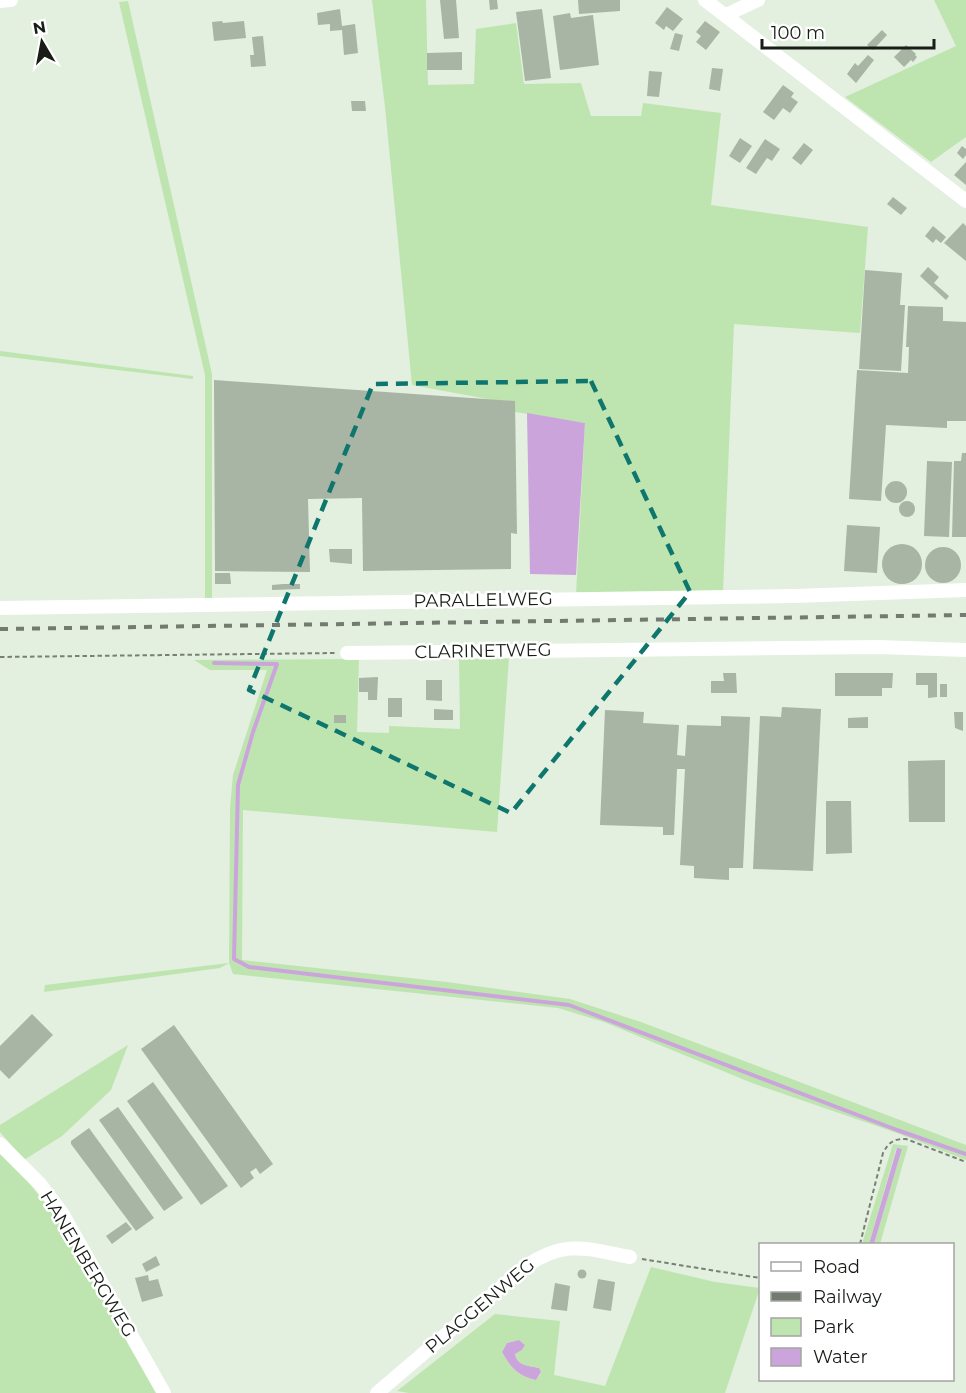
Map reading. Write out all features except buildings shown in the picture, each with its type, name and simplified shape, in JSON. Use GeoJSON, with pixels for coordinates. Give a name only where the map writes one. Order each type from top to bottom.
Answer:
{"type":"FeatureCollection","features":[{"type":"Feature","properties":{"kind":"street"},"geometry":{"type":"LineString","coordinates":[[0,1],[11,0]]}},
{"type":"Feature","properties":{"kind":"street"},"geometry":{"type":"LineString","coordinates":[[705,0],[966,201]]}},
{"type":"Feature","properties":{"kind":"street"},"geometry":{"type":"LineString","coordinates":[[726,15],[758,0]]}},
{"type":"Feature","properties":{"kind":"street","name":"PARALLELWEG"},"geometry":{"type":"LineString","coordinates":[[0,608],[795,596],[966,590]]}},
{"type":"Feature","properties":{"kind":"street","name":"CLARINETWEG"},"geometry":{"type":"LineString","coordinates":[[347,653],[843,647],[966,650]]}},
{"type":"Feature","properties":{"kind":"street","name":"HANENBERGWEG"},"geometry":{"type":"LineString","coordinates":[[0,1144],[40,1184],[62,1213],[164,1393]]}},
{"type":"Feature","properties":{"kind":"street","name":"PLAGGENWEG"},"geometry":{"type":"LineString","coordinates":[[377,1393],[526,1266],[541,1256],[569,1248],[630,1257]]}},
{"type":"Feature","properties":{"kind":"path"},"geometry":{"type":"LineString","coordinates":[[0,657],[347,653]]}},
{"type":"Feature","properties":{"kind":"path"},"geometry":{"type":"LineString","coordinates":[[861,1243],[883,1152],[888,1143],[896,1138],[906,1138],[966,1162]]}},
{"type":"Feature","properties":{"kind":"path"},"geometry":{"type":"LineString","coordinates":[[630,1257],[759,1278]]}},
{"type":"Feature","properties":{"kind":"highlighted area"},"geometry":{"type":"Polygon","coordinates":[[[591,381],[690,592],[511,813],[249,690],[373,384],[591,381]]]}},
{"type":"Feature","properties":{"kind":"green space"},"geometry":{"type":"Polygon","coordinates":[[[372,0],[426,0],[428,85],[474,84],[476,29],[516,23],[524,84],[581,83],[591,116],[641,116],[643,103],[721,113],[711,205],[868,227],[860,333],[734,324],[723,592],[576,595],[585,423],[515,412],[514,404],[412,385],[385,107],[372,0]]]}},
{"type":"Feature","properties":{"kind":"green space"},"geometry":{"type":"Polygon","coordinates":[[[934,0],[966,0],[966,137],[931,162],[845,97],[956,46],[934,0]]]}},
{"type":"Feature","properties":{"kind":"green space"},"geometry":{"type":"Polygon","coordinates":[[[128,1],[212,374],[212,602],[205,602],[205,375],[119,2],[128,1]]]}},
{"type":"Feature","properties":{"kind":"green space"},"geometry":{"type":"Polygon","coordinates":[[[0,351],[193,376],[193,379],[0,356],[0,351]]]}},
{"type":"Feature","properties":{"kind":"green space"},"geometry":{"type":"Polygon","coordinates":[[[459,657],[509,657],[497,832],[243,810],[242,960],[447,982],[570,999],[641,1022],[966,1145],[966,1160],[897,1133],[752,1083],[604,1022],[558,1008],[233,974],[229,963],[230,808],[233,775],[267,670],[210,670],[194,660],[359,659],[357,732],[389,733],[389,726],[460,729],[459,657]]]}},
{"type":"Feature","properties":{"kind":"green space"},"geometry":{"type":"Polygon","coordinates":[[[229,963],[220,968],[44,992],[45,985],[229,963]]]}},
{"type":"Feature","properties":{"kind":"green space"},"geometry":{"type":"Polygon","coordinates":[[[128,1045],[111,1090],[62,1136],[24,1160],[0,1132],[0,1125],[128,1045]]]}},
{"type":"Feature","properties":{"kind":"green space"},"geometry":{"type":"Polygon","coordinates":[[[893,1144],[908,1146],[880,1243],[874,1243],[902,1149],[896,1149],[869,1243],[862,1243],[893,1144]]]}},
{"type":"Feature","properties":{"kind":"green space"},"geometry":{"type":"Polygon","coordinates":[[[0,1153],[29,1183],[65,1228],[158,1393],[0,1393],[0,1153]]]}},
{"type":"Feature","properties":{"kind":"green space"},"geometry":{"type":"Polygon","coordinates":[[[651,1267],[715,1282],[759,1288],[725,1393],[409,1393],[397,1391],[495,1314],[560,1321],[554,1375],[605,1386],[651,1267]],[[519,1340],[507,1343],[502,1352],[516,1370],[536,1380],[541,1373],[539,1368],[524,1365],[516,1358],[515,1354],[525,1345],[519,1340]]]}},
{"type":"Feature","properties":{"kind":"water"},"geometry":{"type":"Polygon","coordinates":[[[527,413],[585,423],[576,575],[530,574],[527,413]]]}},
{"type":"Feature","properties":{"kind":"water"},"geometry":{"type":"Polygon","coordinates":[[[897,1148],[902,1149],[874,1243],[869,1243],[897,1148]]]}},
{"type":"Feature","properties":{"kind":"water"},"geometry":{"type":"Polygon","coordinates":[[[519,1340],[525,1345],[515,1354],[516,1358],[524,1365],[539,1368],[541,1372],[536,1380],[516,1370],[502,1352],[507,1343],[519,1340]]]}},
{"type":"Feature","properties":{"kind":"waterway"},"geometry":{"type":"LineString","coordinates":[[214,663],[277,664],[253,732],[238,785],[234,959],[249,967],[569,1005],[966,1154]]}},
{"type":"Feature","properties":{"kind":"railway"},"geometry":{"type":"LineString","coordinates":[[0,629],[966,615]]}}]}
